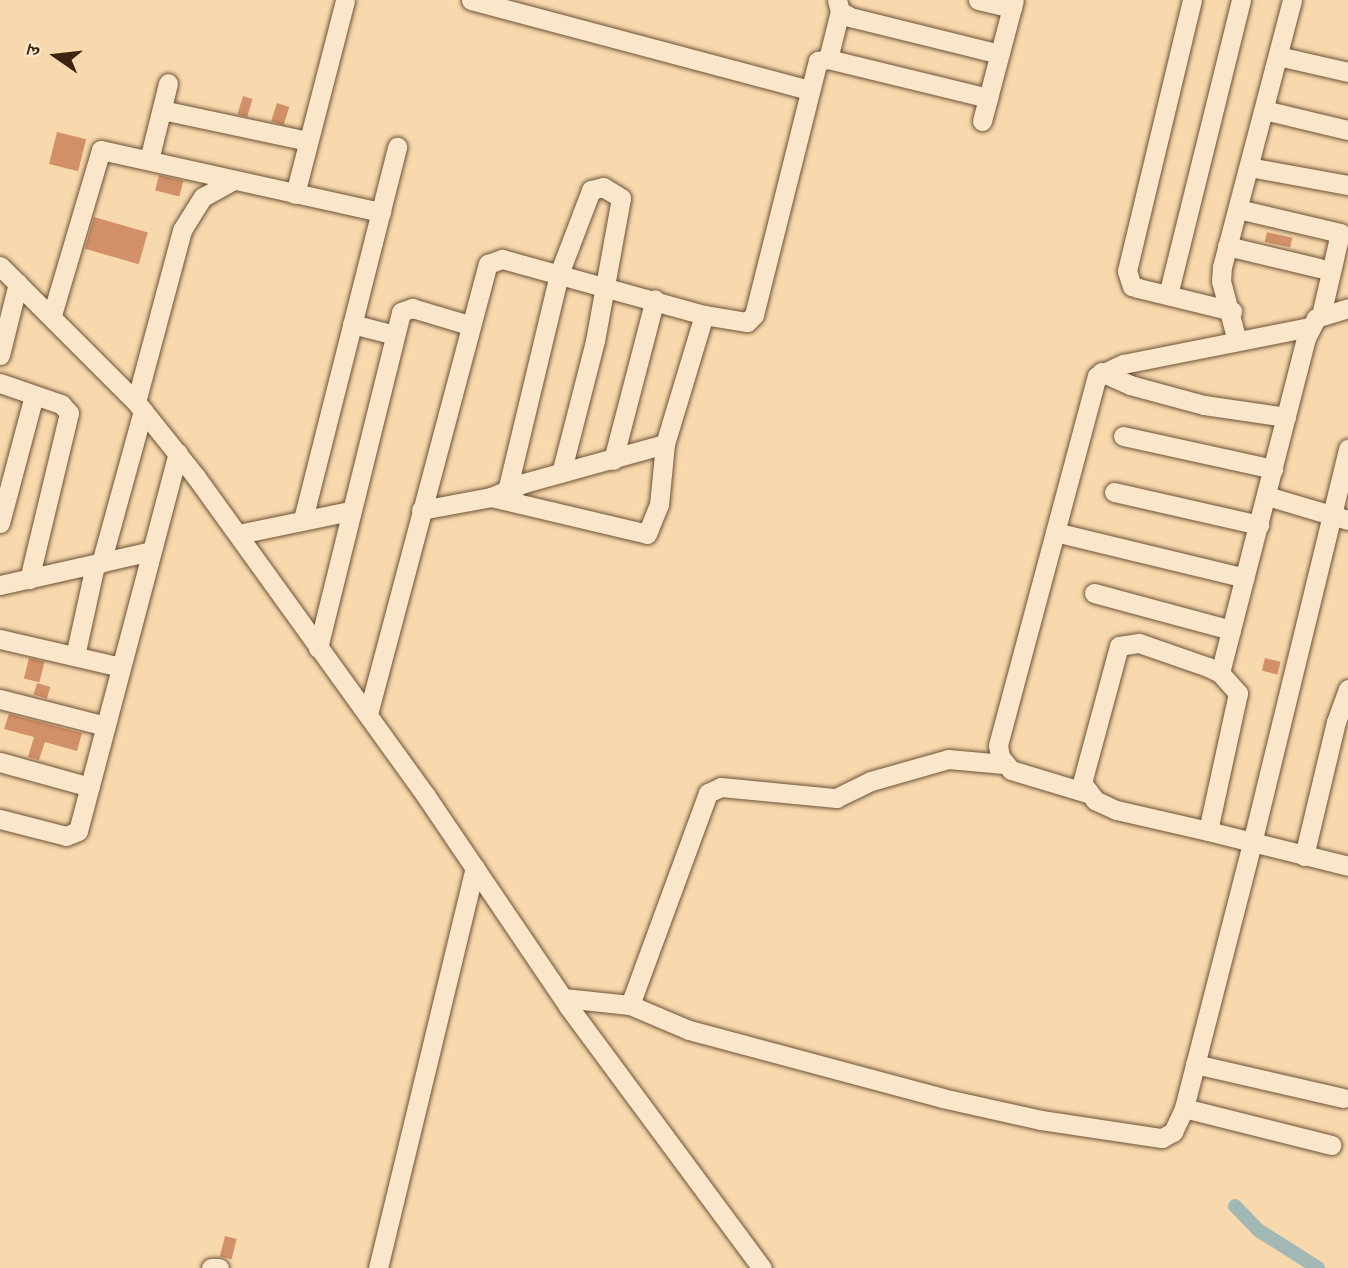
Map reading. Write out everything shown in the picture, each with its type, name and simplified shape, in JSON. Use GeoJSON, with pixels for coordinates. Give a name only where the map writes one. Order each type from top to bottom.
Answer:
{"type":"FeatureCollection","features":[{"type":"Feature","properties":{"kind":"street"},"geometry":{"type":"LineString","coordinates":[[295,194],[345,0]]}},
{"type":"Feature","properties":{"kind":"street"},"geometry":{"type":"LineString","coordinates":[[471,0],[809,90]]}},
{"type":"Feature","properties":{"kind":"street"},"geometry":{"type":"LineString","coordinates":[[978,0],[1013,4],[982,121]]}},
{"type":"Feature","properties":{"kind":"street"},"geometry":{"type":"LineString","coordinates":[[1192,0],[1127,271],[1132,286],[1232,311]]}},
{"type":"Feature","properties":{"kind":"street"},"geometry":{"type":"LineString","coordinates":[[1167,295],[1241,0]]}},
{"type":"Feature","properties":{"kind":"street"},"geometry":{"type":"LineString","coordinates":[[1237,341],[1232,311],[1221,281],[1227,246],[1292,0]]}},
{"type":"Feature","properties":{"kind":"street"},"geometry":{"type":"LineString","coordinates":[[828,59],[839,5],[858,19],[1000,54]]}},
{"type":"Feature","properties":{"kind":"street"},"geometry":{"type":"LineString","coordinates":[[1278,56],[1348,72]]}},
{"type":"Feature","properties":{"kind":"street"},"geometry":{"type":"LineString","coordinates":[[368,714],[469,325],[485,270],[492,261],[502,259],[704,315],[747,322],[754,315],[815,65],[828,59],[988,98]]}},
{"type":"Feature","properties":{"kind":"street"},"geometry":{"type":"LineString","coordinates":[[149,160],[168,83]]}},
{"type":"Feature","properties":{"kind":"street"},"geometry":{"type":"LineString","coordinates":[[162,110],[308,141]]}},
{"type":"Feature","properties":{"kind":"street"},"geometry":{"type":"LineString","coordinates":[[1264,110],[1348,130]]}},
{"type":"Feature","properties":{"kind":"street"},"geometry":{"type":"LineString","coordinates":[[303,519],[397,147]]}},
{"type":"Feature","properties":{"kind":"street"},"geometry":{"type":"LineString","coordinates":[[52,315],[98,153],[108,149],[232,181],[381,212]]}},
{"type":"Feature","properties":{"kind":"street"},"geometry":{"type":"LineString","coordinates":[[1249,167],[1348,185]]}},
{"type":"Feature","properties":{"kind":"street"},"geometry":{"type":"LineString","coordinates":[[75,656],[182,230],[203,197],[232,181]]}},
{"type":"Feature","properties":{"kind":"street"},"geometry":{"type":"LineString","coordinates":[[499,494],[559,274],[591,190],[603,187],[621,198],[595,341],[561,473]]}},
{"type":"Feature","properties":{"kind":"street"},"geometry":{"type":"LineString","coordinates":[[1220,673],[1286,417],[1340,233],[1238,209]]}},
{"type":"Feature","properties":{"kind":"street"},"geometry":{"type":"LineString","coordinates":[[1227,246],[1319,268]]}},
{"type":"Feature","properties":{"kind":"street"},"geometry":{"type":"LineString","coordinates":[[0,266],[52,315],[139,407],[178,453],[368,714],[564,998],[762,1268]]}},
{"type":"Feature","properties":{"kind":"street"},"geometry":{"type":"LineString","coordinates":[[0,355],[18,283]]}},
{"type":"Feature","properties":{"kind":"street"},"geometry":{"type":"LineString","coordinates":[[613,460],[654,299]]}},
{"type":"Feature","properties":{"kind":"street"},"geometry":{"type":"LineString","coordinates":[[318,648],[401,312],[407,307],[469,325]]}},
{"type":"Feature","properties":{"kind":"street"},"geometry":{"type":"LineString","coordinates":[[1004,764],[999,734],[1093,384],[1101,372],[1315,321],[1348,308]]}},
{"type":"Feature","properties":{"kind":"street"},"geometry":{"type":"LineString","coordinates":[[499,494],[647,534],[659,505],[664,443],[704,315]]}},
{"type":"Feature","properties":{"kind":"street"},"geometry":{"type":"LineString","coordinates":[[352,324],[395,335]]}},
{"type":"Feature","properties":{"kind":"street"},"geometry":{"type":"LineString","coordinates":[[1101,372],[1130,385],[1205,405],[1286,417]]}},
{"type":"Feature","properties":{"kind":"street"},"geometry":{"type":"LineString","coordinates":[[0,383],[65,407],[70,417],[29,579]]}},
{"type":"Feature","properties":{"kind":"street"},"geometry":{"type":"LineString","coordinates":[[0,523],[34,395]]}},
{"type":"Feature","properties":{"kind":"street"},"geometry":{"type":"LineString","coordinates":[[1123,436],[1273,469]]}},
{"type":"Feature","properties":{"kind":"street"},"geometry":{"type":"LineString","coordinates":[[421,510],[499,494],[664,443]]}},
{"type":"Feature","properties":{"kind":"street"},"geometry":{"type":"LineString","coordinates":[[564,998],[630,1005],[689,1030],[1041,1120],[1162,1138],[1173,1132],[1184,1108],[1339,518],[1348,449]]}},
{"type":"Feature","properties":{"kind":"street"},"geometry":{"type":"LineString","coordinates":[[0,819],[71,836],[81,825],[148,552],[178,453]]}},
{"type":"Feature","properties":{"kind":"street"},"geometry":{"type":"LineString","coordinates":[[1114,492],[1259,525]]}},
{"type":"Feature","properties":{"kind":"street"},"geometry":{"type":"LineString","coordinates":[[1267,496],[1339,518]]}},
{"type":"Feature","properties":{"kind":"street"},"geometry":{"type":"LineString","coordinates":[[239,534],[350,511]]}},
{"type":"Feature","properties":{"kind":"street"},"geometry":{"type":"LineString","coordinates":[[1055,532],[1244,578]]}},
{"type":"Feature","properties":{"kind":"street"},"geometry":{"type":"LineString","coordinates":[[0,585],[148,552]]}},
{"type":"Feature","properties":{"kind":"street"},"geometry":{"type":"LineString","coordinates":[[1094,593],[1231,629]]}},
{"type":"Feature","properties":{"kind":"street"},"geometry":{"type":"LineString","coordinates":[[0,639],[121,667]]}},
{"type":"Feature","properties":{"kind":"street"},"geometry":{"type":"LineString","coordinates":[[1087,793],[1083,772],[1119,646],[1139,643],[1220,673],[1238,693],[1208,831]]}},
{"type":"Feature","properties":{"kind":"street"},"geometry":{"type":"LineString","coordinates":[[1304,856],[1335,722],[1348,689]]}},
{"type":"Feature","properties":{"kind":"street"},"geometry":{"type":"LineString","coordinates":[[0,699],[106,726]]}},
{"type":"Feature","properties":{"kind":"street"},"geometry":{"type":"LineString","coordinates":[[630,1005],[698,809],[708,793],[721,787],[836,798],[871,781],[948,759],[1004,764],[1087,793],[1116,810],[1348,866]]}},
{"type":"Feature","properties":{"kind":"street"},"geometry":{"type":"LineString","coordinates":[[0,762],[90,787]]}},
{"type":"Feature","properties":{"kind":"street"},"geometry":{"type":"LineString","coordinates":[[379,1268],[475,868]]}},
{"type":"Feature","properties":{"kind":"street"},"geometry":{"type":"LineString","coordinates":[[1195,1064],[1343,1098]]}},
{"type":"Feature","properties":{"kind":"street"},"geometry":{"type":"LineString","coordinates":[[1184,1108],[1331,1145]]}},
{"type":"Feature","properties":{"kind":"street"},"geometry":{"type":"LineString","coordinates":[[211,1268],[219,1268]]}},
{"type":"Feature","properties":{"kind":"building"},"geometry":{"type":"Polygon","coordinates":[[[243,96],[253,99],[247,117],[237,114],[243,96]]]}},
{"type":"Feature","properties":{"kind":"building"},"geometry":{"type":"Polygon","coordinates":[[[277,103],[289,107],[283,125],[271,121],[277,103]]]}},
{"type":"Feature","properties":{"kind":"building"},"geometry":{"type":"Polygon","coordinates":[[[57,132],[86,139],[78,171],[49,164],[57,132]]]}},
{"type":"Feature","properties":{"kind":"building"},"geometry":{"type":"Polygon","coordinates":[[[159,175],[183,181],[179,197],[155,191],[159,175]]]}},
{"type":"Feature","properties":{"kind":"building"},"geometry":{"type":"Polygon","coordinates":[[[94,217],[148,232],[139,264],[85,249],[94,217]]]}},
{"type":"Feature","properties":{"kind":"building"},"geometry":{"type":"Polygon","coordinates":[[[1267,232],[1292,238],[1290,248],[1265,242],[1267,232]]]}},
{"type":"Feature","properties":{"kind":"building"},"geometry":{"type":"Polygon","coordinates":[[[29,658],[45,662],[39,682],[24,678],[29,658]]]}},
{"type":"Feature","properties":{"kind":"building"},"geometry":{"type":"Polygon","coordinates":[[[1265,658],[1281,662],[1277,674],[1262,671],[1265,658]]]}},
{"type":"Feature","properties":{"kind":"building"},"geometry":{"type":"Polygon","coordinates":[[[37,683],[50,687],[47,699],[33,694],[37,683]]]}},
{"type":"Feature","properties":{"kind":"building"},"geometry":{"type":"Polygon","coordinates":[[[9,714],[82,733],[77,751],[45,742],[39,760],[28,757],[34,737],[4,729],[9,714]]]}},
{"type":"Feature","properties":{"kind":"building"},"geometry":{"type":"Polygon","coordinates":[[[225,1236],[237,1239],[232,1259],[220,1256],[225,1236]]]}},
{"type":"Feature","properties":{"kind":"waterway"},"geometry":{"type":"LineString","coordinates":[[1235,1206],[1258,1230],[1318,1268]]}}]}
